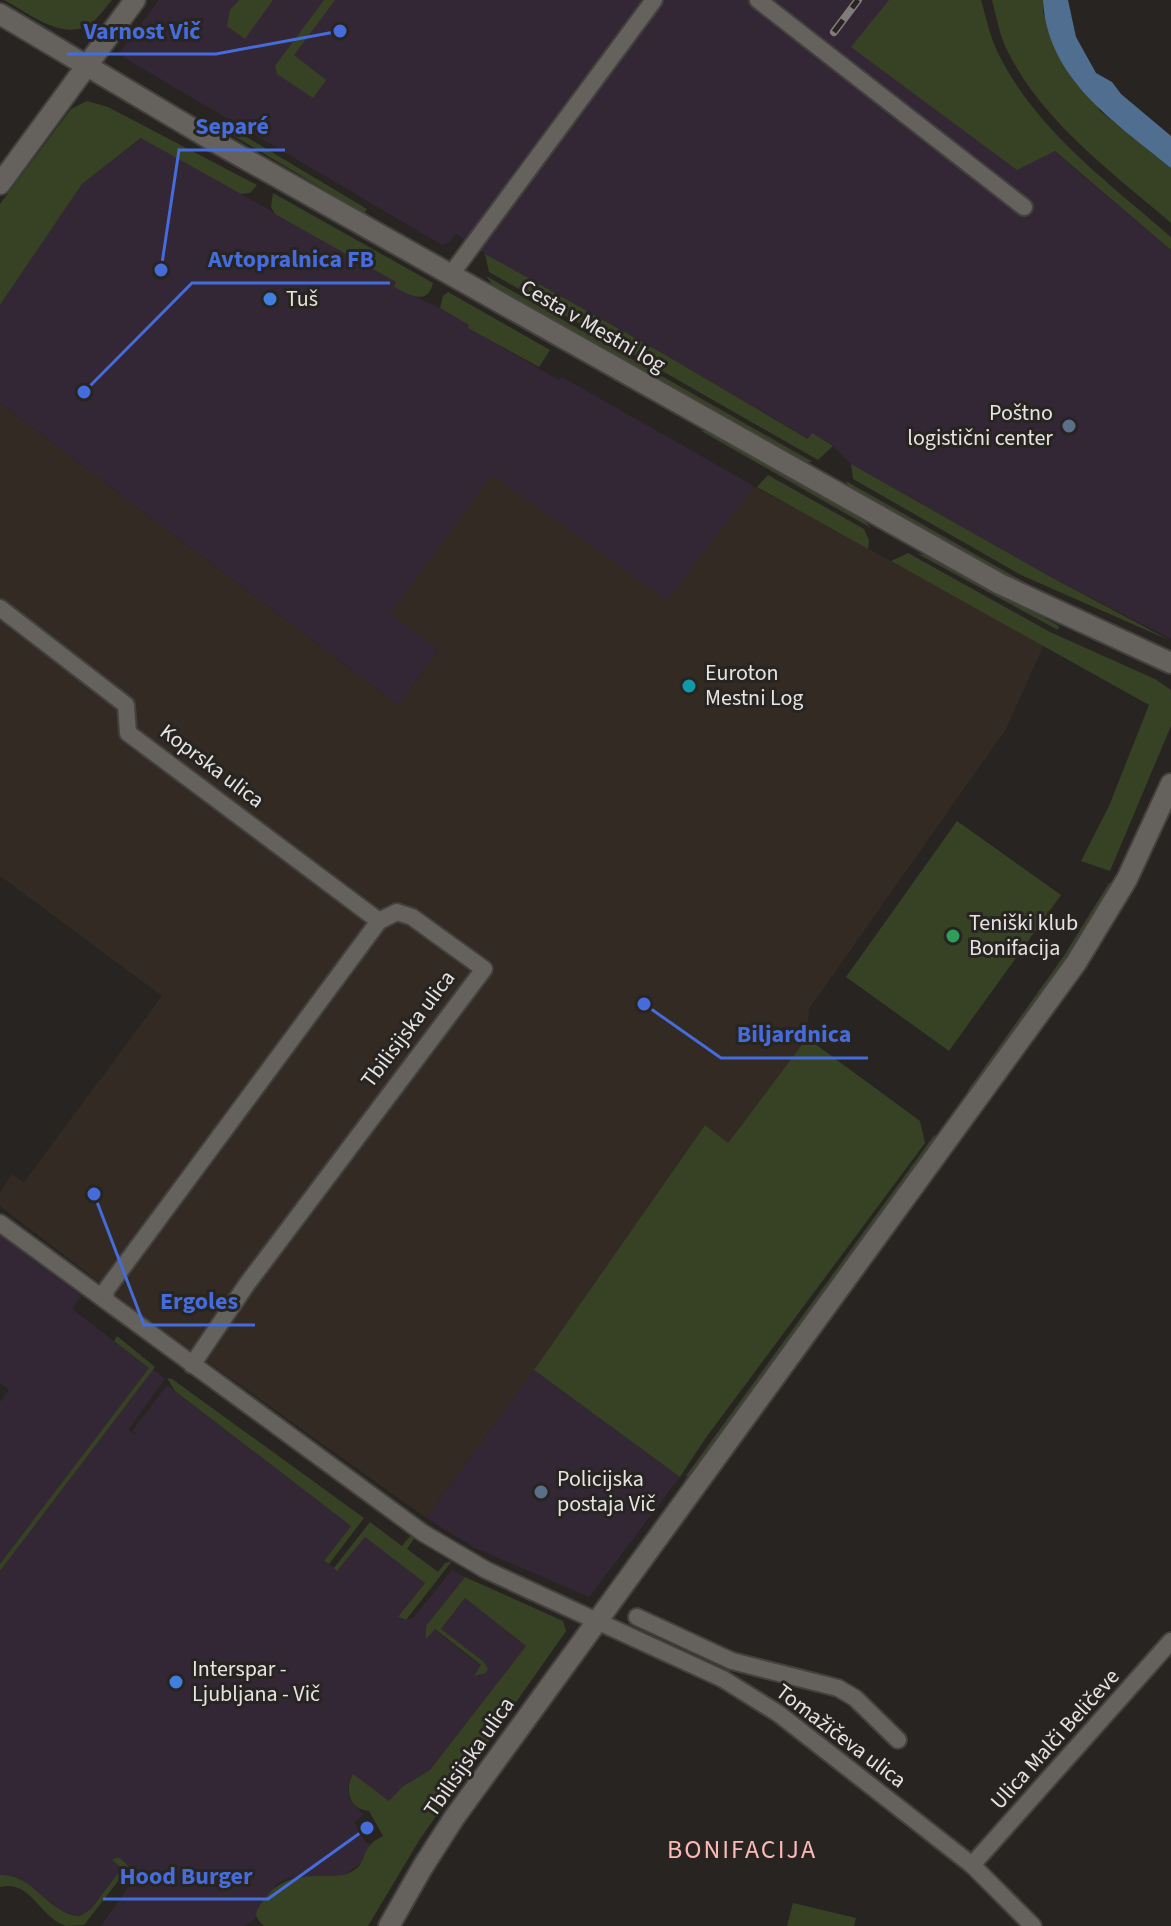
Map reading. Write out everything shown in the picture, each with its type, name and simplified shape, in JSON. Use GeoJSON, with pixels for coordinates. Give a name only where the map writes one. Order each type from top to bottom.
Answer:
{"type":"FeatureCollection","features":[{"type":"Feature","properties":{"kind":"street"},"geometry":{"type":"LineString","coordinates":[[0,184],[135,0]]}},
{"type":"Feature","properties":{"kind":"street"},"geometry":{"type":"LineString","coordinates":[[452,273],[654,0]]}},
{"type":"Feature","properties":{"kind":"street"},"geometry":{"type":"LineString","coordinates":[[758,0],[1024,207]]}},
{"type":"Feature","properties":{"kind":"street","name":"Cesta v Mestni log"},"geometry":{"type":"LineString","coordinates":[[0,14],[210,139],[1000,584],[1171,663]]}},
{"type":"Feature","properties":{"kind":"street","name":"Koprska ulica"},"geometry":{"type":"LineString","coordinates":[[0,608],[126,705],[128,733],[379,921]]}},
{"type":"Feature","properties":{"kind":"street","name":"Tbilisijska ulica"},"geometry":{"type":"LineString","coordinates":[[389,1926],[454,1818],[1076,963],[1127,879],[1171,784]]}},
{"type":"Feature","properties":{"kind":"street","name":"Tbilisijska ulica"},"geometry":{"type":"LineString","coordinates":[[192,1365],[247,1284],[484,969],[412,917],[397,912],[379,921]]}},
{"type":"Feature","properties":{"kind":"street"},"geometry":{"type":"LineString","coordinates":[[105,1300],[106,1290],[379,921]]}},
{"type":"Feature","properties":{"kind":"street"},"geometry":{"type":"LineString","coordinates":[[0,1223],[423,1533],[486,1570],[596,1621]]}},
{"type":"Feature","properties":{"kind":"street"},"geometry":{"type":"LineString","coordinates":[[637,1617],[732,1661],[838,1688],[855,1698],[898,1740]]}},
{"type":"Feature","properties":{"kind":"street","name":"Tomažičeva ulica"},"geometry":{"type":"LineString","coordinates":[[596,1621],[723,1679],[779,1714],[972,1865],[1033,1926]]}},
{"type":"Feature","properties":{"kind":"street","name":"Ulica Malči Beličeve"},"geometry":{"type":"LineString","coordinates":[[972,1865],[1171,1641]]}},
{"type":"Feature","properties":{"kind":"street"},"geometry":{"type":"LineString","coordinates":[[723,1679],[732,1661]]}},
{"type":"Feature","properties":{"kind":"shaded area"},"geometry":{"type":"Polygon","coordinates":[[[159,0],[258,0],[266,8],[273,0],[889,0],[852,47],[1054,151],[1171,250],[1171,639],[1049,576],[851,464],[832,445],[812,434],[809,439],[493,259],[456,234],[450,242],[442,245],[123,57],[120,52],[159,0]]]}},
{"type":"Feature","properties":{"kind":"shaded area"},"geometry":{"type":"Polygon","coordinates":[[[142,138],[397,282],[395,287],[440,308],[536,367],[559,380],[562,377],[754,486],[668,601],[391,614],[439,650],[398,705],[0,403],[0,305],[82,184],[142,138]]]}},
{"type":"Feature","properties":{"kind":"shaded area"},"geometry":{"type":"Polygon","coordinates":[[[0,403],[398,705],[439,650],[390,614],[492,474],[667,600],[754,486],[1044,645],[1006,729],[809,1009],[807,1038],[727,1144],[704,1126],[534,1370],[426,1518],[138,1312],[0,1206],[0,1192],[12,1174],[24,1182],[162,996],[0,876],[0,403]]]}},
{"type":"Feature","properties":{"kind":"shaded area"},"geometry":{"type":"Polygon","coordinates":[[[0,1235],[81,1296],[72,1309],[149,1368],[0,1564],[0,1402],[9,1390],[0,1383],[0,1235]]]}},
{"type":"Feature","properties":{"kind":"shaded area"},"geometry":{"type":"Polygon","coordinates":[[[153,1369],[165,1379],[128,1430],[142,1438],[132,1431],[167,1385],[351,1526],[324,1561],[338,1570],[365,1537],[426,1583],[399,1617],[403,1620],[413,1618],[452,1570],[465,1577],[425,1629],[434,1629],[481,1666],[474,1675],[480,1676],[484,1662],[441,1629],[465,1598],[526,1646],[430,1770],[402,1787],[389,1801],[352,1775],[348,1787],[349,1799],[364,1815],[354,1822],[366,1843],[371,1844],[363,1862],[344,1875],[289,1878],[278,1883],[257,1910],[256,1918],[244,1926],[101,1926],[135,1878],[145,1885],[120,1858],[112,1860],[122,1868],[91,1909],[80,1916],[64,1912],[18,1878],[0,1875],[0,1571],[153,1369]]]}},
{"type":"Feature","properties":{"kind":"shaded area"},"geometry":{"type":"Polygon","coordinates":[[[534,1370],[680,1477],[589,1597],[475,1548],[426,1518],[534,1370]]]}},
{"type":"Feature","properties":{"kind":"green space"},"geometry":{"type":"Polygon","coordinates":[[[4,0],[112,0],[85,27],[64,29],[43,22],[4,0]]]}},
{"type":"Feature","properties":{"kind":"green space"},"geometry":{"type":"Polygon","coordinates":[[[239,0],[273,0],[245,39],[227,26],[230,10],[239,0]]]}},
{"type":"Feature","properties":{"kind":"green space"},"geometry":{"type":"Polygon","coordinates":[[[324,0],[335,0],[294,55],[326,80],[313,98],[277,74],[275,66],[324,0]]]}},
{"type":"Feature","properties":{"kind":"green space"},"geometry":{"type":"Polygon","coordinates":[[[889,0],[981,0],[998,53],[1032,106],[1075,153],[1171,237],[1171,250],[1055,151],[1017,170],[851,47],[889,0]]]}},
{"type":"Feature","properties":{"kind":"green space"},"geometry":{"type":"Polygon","coordinates":[[[992,0],[1043,0],[1043,13],[1100,111],[1171,168],[1171,223],[1080,144],[1038,99],[1006,48],[992,0]]]}},
{"type":"Feature","properties":{"kind":"green space"},"geometry":{"type":"Polygon","coordinates":[[[87,101],[108,107],[257,185],[250,193],[241,194],[141,138],[82,184],[0,305],[0,204],[71,109],[87,101]]]}},
{"type":"Feature","properties":{"kind":"green space"},"geometry":{"type":"Polygon","coordinates":[[[228,126],[367,209],[364,213],[224,130],[228,126]]]}},
{"type":"Feature","properties":{"kind":"green space"},"geometry":{"type":"Polygon","coordinates":[[[273,193],[433,283],[427,295],[417,297],[405,293],[394,287],[396,282],[275,214],[271,207],[273,193]]]}},
{"type":"Feature","properties":{"kind":"green space"},"geometry":{"type":"Polygon","coordinates":[[[485,254],[808,439],[812,433],[833,446],[818,460],[489,272],[485,254]]]}},
{"type":"Feature","properties":{"kind":"green space"},"geometry":{"type":"Polygon","coordinates":[[[486,276],[813,462],[802,462],[494,287],[486,276]]]}},
{"type":"Feature","properties":{"kind":"green space"},"geometry":{"type":"Polygon","coordinates":[[[448,292],[550,350],[539,367],[468,328],[469,325],[440,308],[443,296],[448,292]]]}},
{"type":"Feature","properties":{"kind":"green space"},"geometry":{"type":"Polygon","coordinates":[[[701,431],[707,431],[860,516],[871,528],[701,431]]]}},
{"type":"Feature","properties":{"kind":"green space"},"geometry":{"type":"Polygon","coordinates":[[[851,464],[1171,641],[1021,575],[853,479],[851,464]]]}},
{"type":"Feature","properties":{"kind":"green space"},"geometry":{"type":"Polygon","coordinates":[[[768,475],[864,529],[869,540],[868,549],[757,487],[768,475]]]}},
{"type":"Feature","properties":{"kind":"green space"},"geometry":{"type":"Polygon","coordinates":[[[846,481],[1026,583],[1028,587],[850,490],[846,481]]]}},
{"type":"Feature","properties":{"kind":"green space"},"geometry":{"type":"Polygon","coordinates":[[[908,553],[1050,632],[1155,679],[1171,690],[1171,726],[1110,871],[1081,861],[1109,806],[1149,705],[891,561],[908,553]]]}},
{"type":"Feature","properties":{"kind":"green space"},"geometry":{"type":"Polygon","coordinates":[[[916,553],[933,557],[1059,626],[1058,630],[916,553]]]}},
{"type":"Feature","properties":{"kind":"green space","name":"Teniški klub Bonifacija"},"geometry":{"type":"Polygon","coordinates":[[[957,821],[1061,895],[949,1051],[846,977],[957,821]]]}},
{"type":"Feature","properties":{"kind":"green space"},"geometry":{"type":"Polygon","coordinates":[[[1109,883],[1115,884],[1050,984],[972,1093],[968,1090],[1063,957],[1109,883]]]}},
{"type":"Feature","properties":{"kind":"green space"},"geometry":{"type":"Polygon","coordinates":[[[807,1038],[920,1121],[925,1143],[680,1477],[534,1370],[705,1125],[728,1143],[807,1038]]]}},
{"type":"Feature","properties":{"kind":"green space"},"geometry":{"type":"Polygon","coordinates":[[[935,1134],[934,1142],[692,1474],[685,1477],[935,1134]]]}},
{"type":"Feature","properties":{"kind":"green space"},"geometry":{"type":"Polygon","coordinates":[[[117,1336],[155,1367],[0,1571],[0,1564],[149,1368],[114,1341],[117,1336]]]}},
{"type":"Feature","properties":{"kind":"green space"},"geometry":{"type":"Polygon","coordinates":[[[167,1378],[364,1518],[329,1564],[324,1561],[351,1526],[175,1391],[167,1378]]]}},
{"type":"Feature","properties":{"kind":"green space"},"geometry":{"type":"Polygon","coordinates":[[[370,1522],[402,1546],[411,1535],[415,1537],[407,1549],[438,1572],[445,1563],[452,1561],[406,1620],[398,1617],[425,1583],[365,1537],[337,1571],[334,1568],[370,1522]]]}},
{"type":"Feature","properties":{"kind":"green space"},"geometry":{"type":"Polygon","coordinates":[[[465,1577],[563,1621],[566,1631],[420,1839],[368,1926],[264,1926],[256,1914],[277,1886],[296,1878],[352,1872],[360,1865],[371,1844],[383,1836],[369,1811],[357,1807],[350,1798],[353,1774],[389,1801],[402,1787],[430,1770],[526,1646],[465,1598],[441,1629],[484,1662],[488,1669],[486,1673],[474,1676],[481,1665],[435,1629],[426,1639],[426,1626],[465,1577]]]}},
{"type":"Feature","properties":{"kind":"green space"},"geometry":{"type":"Polygon","coordinates":[[[116,1858],[129,1867],[84,1925],[66,1926],[59,1923],[25,1892],[10,1886],[0,1887],[0,1875],[12,1876],[32,1887],[59,1909],[80,1916],[91,1909],[122,1868],[112,1860],[116,1858]]]}},
{"type":"Feature","properties":{"kind":"green space"},"geometry":{"type":"Polygon","coordinates":[[[793,1903],[856,1918],[854,1926],[787,1926],[793,1903]]]}},
{"type":"Feature","properties":{"kind":"water"},"geometry":{"type":"Polygon","coordinates":[[[1043,0],[1068,0],[1076,37],[1096,73],[1112,82],[1121,94],[1171,136],[1171,168],[1107,115],[1070,76],[1047,28],[1043,0]]]}},
{"type":"Feature","properties":{"kind":"railway"},"geometry":{"type":"LineString","coordinates":[[834,32],[858,0]]}},
{"type":"Feature","properties":{"kind":"place","name":"Varnost Vič"},"geometry":{"type":"Point","coordinates":[340,31]}},
{"type":"Feature","properties":{"kind":"place","name":"Separé"},"geometry":{"type":"Point","coordinates":[161,270]}},
{"type":"Feature","properties":{"kind":"place","name":"Tuš"},"geometry":{"type":"Point","coordinates":[270,299]}},
{"type":"Feature","properties":{"kind":"place","name":"Avtopralnica FB"},"geometry":{"type":"Point","coordinates":[84,392]}},
{"type":"Feature","properties":{"kind":"place","name":"Poštno logistični center"},"geometry":{"type":"Point","coordinates":[1069,426]}},
{"type":"Feature","properties":{"kind":"place","name":"Euroton Mestni Log"},"geometry":{"type":"Point","coordinates":[689,686]}},
{"type":"Feature","properties":{"kind":"place","name":"Teniški klub Bonifacija"},"geometry":{"type":"Point","coordinates":[953,936]}},
{"type":"Feature","properties":{"kind":"place","name":"Biljardnica"},"geometry":{"type":"Point","coordinates":[644,1004]}},
{"type":"Feature","properties":{"kind":"place","name":"Ergoles"},"geometry":{"type":"Point","coordinates":[94,1194]}},
{"type":"Feature","properties":{"kind":"place","name":"Policijska postaja Vič"},"geometry":{"type":"Point","coordinates":[541,1492]}},
{"type":"Feature","properties":{"kind":"place","name":"Interspar - Ljubljana - Vič"},"geometry":{"type":"Point","coordinates":[176,1682]}},
{"type":"Feature","properties":{"kind":"place","name":"Hood Burger"},"geometry":{"type":"Point","coordinates":[367,1828]}},
{"type":"Feature","properties":{"kind":"district","name":"BONIFACIJA"},"geometry":{"type":"Point","coordinates":[742,1849]}}]}
